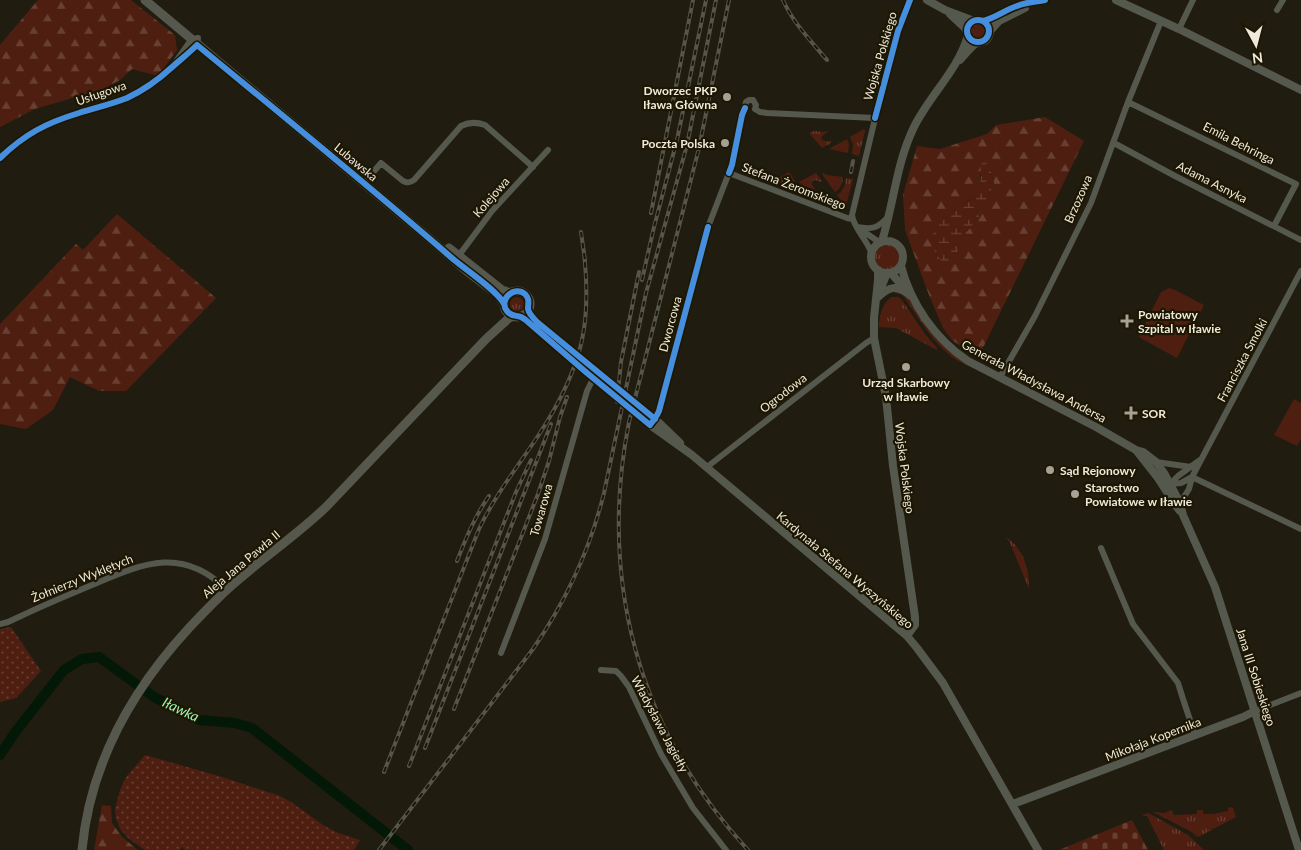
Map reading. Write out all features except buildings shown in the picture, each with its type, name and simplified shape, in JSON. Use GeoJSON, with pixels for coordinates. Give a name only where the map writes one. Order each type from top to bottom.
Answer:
{"type":"FeatureCollection","features":[{"type":"Feature","properties":{"kind":"main road","name":"Lubawska"},"geometry":{"type":"LineString","coordinates":[[145,0],[457,258],[498,295],[505,307]]}},
{"type":"Feature","properties":{"kind":"main road","name":"Lubawska"},"geometry":{"type":"LineString","coordinates":[[457,258],[502,290],[511,293]]}},
{"type":"Feature","properties":{"kind":"main road"},"geometry":{"type":"LineString","coordinates":[[522,292],[527,297],[529,303],[525,314],[514,316],[505,307],[506,297],[511,293],[522,292]]}},
{"type":"Feature","properties":{"kind":"main road","name":"Aleja Jana Pawła II"},"geometry":{"type":"LineString","coordinates":[[486,339],[503,315],[505,307]]}},
{"type":"Feature","properties":{"kind":"main road","name":"Aleja Jana Pawła II"},"geometry":{"type":"LineString","coordinates":[[82,850],[93,791],[108,749],[126,712],[158,664],[203,613],[237,580],[304,528],[326,507],[486,339],[514,316]]}},
{"type":"Feature","properties":{"kind":"street","name":"Wojska Polskiego"},"geometry":{"type":"LineString","coordinates":[[852,219],[875,118],[898,31],[910,0]]}},
{"type":"Feature","properties":{"kind":"street"},"geometry":{"type":"LineString","coordinates":[[926,0],[945,10],[974,21],[989,19],[1020,4],[1042,1]]}},
{"type":"Feature","properties":{"kind":"street"},"geometry":{"type":"LineString","coordinates":[[1116,0],[1301,90]]}},
{"type":"Feature","properties":{"kind":"street"},"geometry":{"type":"LineString","coordinates":[[1179,30],[1193,0]]}},
{"type":"Feature","properties":{"kind":"street"},"geometry":{"type":"LineString","coordinates":[[1277,10],[1282,0]]}},
{"type":"Feature","properties":{"kind":"street"},"geometry":{"type":"LineString","coordinates":[[949,72],[977,43],[986,40],[990,31],[999,21],[1010,14],[1042,1]]}},
{"type":"Feature","properties":{"kind":"street"},"geometry":{"type":"LineString","coordinates":[[945,10],[958,21],[971,40],[977,43]]}},
{"type":"Feature","properties":{"kind":"street"},"geometry":{"type":"LineString","coordinates":[[881,242],[908,140],[922,112],[962,50],[969,25],[974,21]]}},
{"type":"Feature","properties":{"kind":"street"},"geometry":{"type":"LineString","coordinates":[[983,21],[988,25],[990,31]]}},
{"type":"Feature","properties":{"kind":"street","name":"Brzozowa"},"geometry":{"type":"LineString","coordinates":[[1000,378],[1035,316],[1091,202],[1128,102],[1161,21]]}},
{"type":"Feature","properties":{"kind":"street","name":"Usługowa"},"geometry":{"type":"LineString","coordinates":[[0,158],[29,134],[45,125],[61,118],[125,98],[148,86],[188,55],[195,41]]}},
{"type":"Feature","properties":{"kind":"street"},"geometry":{"type":"LineString","coordinates":[[756,109],[756,103],[751,100],[746,102],[745,108],[751,111],[756,109],[767,113],[875,118]]}},
{"type":"Feature","properties":{"kind":"street","name":"Emila Behringa"},"geometry":{"type":"LineString","coordinates":[[1128,102],[1296,184],[1274,226]]}},
{"type":"Feature","properties":{"kind":"street","name":"Dworcowa"},"geometry":{"type":"LineString","coordinates":[[652,422],[659,411],[708,227],[732,165],[745,108]]}},
{"type":"Feature","properties":{"kind":"street"},"geometry":{"type":"LineString","coordinates":[[365,182],[381,163],[403,181],[410,182],[414,180],[461,126],[472,123],[485,125],[532,167]]}},
{"type":"Feature","properties":{"kind":"street","name":"Adama Asnyka"},"geometry":{"type":"LineString","coordinates":[[1114,143],[1301,240]]}},
{"type":"Feature","properties":{"kind":"street","name":"Kolejowa"},"geometry":{"type":"LineString","coordinates":[[457,258],[492,211],[548,150]]}},
{"type":"Feature","properties":{"kind":"street","name":"Stefana Żeromskiego"},"geometry":{"type":"LineString","coordinates":[[729,173],[852,219]]}},
{"type":"Feature","properties":{"kind":"street"},"geometry":{"type":"LineString","coordinates":[[857,227],[874,228],[882,224],[889,216]]}},
{"type":"Feature","properties":{"kind":"street"},"geometry":{"type":"LineString","coordinates":[[889,216],[892,241]]}},
{"type":"Feature","properties":{"kind":"street"},"geometry":{"type":"LineString","coordinates":[[852,219],[869,245],[871,262],[878,270],[889,273],[896,270],[901,266],[904,256],[897,243],[892,241],[881,242],[871,252]]}},
{"type":"Feature","properties":{"kind":"street"},"geometry":{"type":"LineString","coordinates":[[857,227],[881,242]]}},
{"type":"Feature","properties":{"kind":"street","name":"Generała Władysława Andersa"},"geometry":{"type":"LineString","coordinates":[[901,266],[913,297],[933,330],[950,348],[968,361],[1143,452],[1156,462],[1167,486]]}},
{"type":"Feature","properties":{"kind":"street","name":"Wojska Polskiego"},"geometry":{"type":"LineString","coordinates":[[878,270],[874,338],[886,397],[893,466],[915,617],[915,625],[906,636]]}},
{"type":"Feature","properties":{"kind":"street","name":"Franciszka Smolki"},"geometry":{"type":"LineString","coordinates":[[1180,503],[1189,489],[1192,477],[1301,271]]}},
{"type":"Feature","properties":{"kind":"street","name":"Wojska Polskiego"},"geometry":{"type":"LineString","coordinates":[[876,299],[889,273]]}},
{"type":"Feature","properties":{"kind":"street","name":"Generała Władysława Andersa"},"geometry":{"type":"LineString","coordinates":[[889,273],[913,297]]}},
{"type":"Feature","properties":{"kind":"street"},"geometry":{"type":"LineString","coordinates":[[876,299],[886,290],[894,288],[905,291],[913,297]]}},
{"type":"Feature","properties":{"kind":"street","name":"Ogrodowa"},"geometry":{"type":"LineString","coordinates":[[707,467],[874,338]]}},
{"type":"Feature","properties":{"kind":"street","name":"Towarowa"},"geometry":{"type":"LineString","coordinates":[[501,653],[545,539],[588,391],[598,372]]}},
{"type":"Feature","properties":{"kind":"street","name":"Kardynała Stefana Wyszyńskiego"},"geometry":{"type":"LineString","coordinates":[[652,422],[906,636],[942,683],[1038,850]]}},
{"type":"Feature","properties":{"kind":"street","name":"Generała Władysława Andersa"},"geometry":{"type":"LineString","coordinates":[[1136,450],[1167,486]]}},
{"type":"Feature","properties":{"kind":"street","name":"Franciszka Smolki"},"geometry":{"type":"LineString","coordinates":[[1167,486],[1202,458]]}},
{"type":"Feature","properties":{"kind":"street"},"geometry":{"type":"LineString","coordinates":[[1156,462],[1191,467]]}},
{"type":"Feature","properties":{"kind":"street"},"geometry":{"type":"LineString","coordinates":[[1167,486],[1192,477],[1301,530]]}},
{"type":"Feature","properties":{"kind":"street","name":"Jana III Sobieskiego"},"geometry":{"type":"LineString","coordinates":[[1167,486],[1180,503],[1183,515],[1215,587],[1299,850]]}},
{"type":"Feature","properties":{"kind":"street","name":"Jana III Sobieskiego"},"geometry":{"type":"LineString","coordinates":[[1167,486],[1176,506],[1183,515]]}},
{"type":"Feature","properties":{"kind":"street"},"geometry":{"type":"LineString","coordinates":[[1101,548],[1133,624],[1178,683],[1195,735]]}},
{"type":"Feature","properties":{"kind":"street","name":"Żołnierzy Wyklętych"},"geometry":{"type":"LineString","coordinates":[[0,624],[120,573],[138,566],[155,563],[178,564],[202,571],[227,590]]}},
{"type":"Feature","properties":{"kind":"street","name":"Władysława Jagiełły"},"geometry":{"type":"LineString","coordinates":[[601,670],[616,671],[629,687],[666,762],[693,808],[726,850]]}},
{"type":"Feature","properties":{"kind":"street","name":"Mikołaja Kopernika"},"geometry":{"type":"LineString","coordinates":[[1013,804],[1243,717],[1301,693]]}},
{"type":"Feature","properties":{"kind":"green space"},"geometry":{"type":"Polygon","coordinates":[[[38,0],[131,0],[175,35],[177,50],[158,76],[132,69],[120,80],[103,89],[35,109],[0,127],[0,45],[38,0]]]}},
{"type":"Feature","properties":{"kind":"green space"},"geometry":{"type":"Polygon","coordinates":[[[978,23],[986,31],[978,39],[970,31],[978,23]]]}},
{"type":"Feature","properties":{"kind":"green space"},"geometry":{"type":"Polygon","coordinates":[[[1045,117],[1084,141],[978,358],[952,340],[943,328],[905,230],[903,195],[917,146],[940,149],[987,134],[996,125],[1045,117]],[[995,160],[980,174],[980,189],[975,196],[952,211],[935,251],[937,255],[957,254],[962,237],[977,220],[991,191],[994,183],[991,172],[995,160]]]}},
{"type":"Feature","properties":{"kind":"green space"},"geometry":{"type":"Polygon","coordinates":[[[864,129],[859,156],[852,154],[853,144],[850,137],[864,129]]]}},
{"type":"Feature","properties":{"kind":"green space"},"geometry":{"type":"Polygon","coordinates":[[[829,131],[821,138],[824,141],[831,141],[831,143],[822,148],[809,133],[829,131]]]}},
{"type":"Feature","properties":{"kind":"green space"},"geometry":{"type":"Polygon","coordinates":[[[847,139],[849,144],[848,153],[829,149],[847,139]]]}},
{"type":"Feature","properties":{"kind":"green space"},"geometry":{"type":"Polygon","coordinates":[[[991,158],[995,160],[991,172],[994,183],[991,191],[977,220],[962,237],[956,259],[942,262],[932,246],[934,232],[942,221],[977,193],[980,185],[981,164],[991,158]]]}},
{"type":"Feature","properties":{"kind":"green space"},"geometry":{"type":"Polygon","coordinates":[[[789,172],[795,181],[792,187],[778,183],[777,179],[789,172]]]}},
{"type":"Feature","properties":{"kind":"green space"},"geometry":{"type":"Polygon","coordinates":[[[816,173],[822,181],[812,181],[812,185],[816,190],[799,182],[816,173]]]}},
{"type":"Feature","properties":{"kind":"green space"},"geometry":{"type":"Polygon","coordinates":[[[822,174],[843,177],[841,186],[835,192],[822,174]]]}},
{"type":"Feature","properties":{"kind":"green space"},"geometry":{"type":"Polygon","coordinates":[[[846,178],[853,179],[846,206],[837,195],[845,185],[846,178]]]}},
{"type":"Feature","properties":{"kind":"green space"},"geometry":{"type":"Polygon","coordinates":[[[117,214],[216,298],[126,391],[99,391],[70,377],[53,410],[26,429],[0,424],[0,324],[76,244],[83,250],[117,214]]]}},
{"type":"Feature","properties":{"kind":"green space"},"geometry":{"type":"Polygon","coordinates":[[[887,245],[896,248],[899,257],[896,266],[887,269],[878,266],[875,257],[878,248],[887,245]]]}},
{"type":"Feature","properties":{"kind":"green space"},"geometry":{"type":"Polygon","coordinates":[[[1169,288],[1204,305],[1177,358],[1139,336],[1161,292],[1169,288]]]}},
{"type":"Feature","properties":{"kind":"green space"},"geometry":{"type":"Polygon","coordinates":[[[895,290],[907,296],[929,330],[942,345],[975,368],[952,357],[942,349],[904,297],[895,293],[895,290]]]}},
{"type":"Feature","properties":{"kind":"green space"},"geometry":{"type":"Polygon","coordinates":[[[514,297],[520,297],[524,304],[520,311],[514,311],[510,307],[510,301],[514,297]]]}},
{"type":"Feature","properties":{"kind":"green space"},"geometry":{"type":"Polygon","coordinates":[[[892,297],[898,297],[902,300],[937,350],[896,328],[879,327],[882,310],[892,297]]]}},
{"type":"Feature","properties":{"kind":"green space"},"geometry":{"type":"Polygon","coordinates":[[[1294,399],[1301,403],[1301,439],[1297,446],[1274,435],[1294,399]]]}},
{"type":"Feature","properties":{"kind":"green space"},"geometry":{"type":"Polygon","coordinates":[[[1006,537],[1021,553],[1027,567],[1029,589],[1010,543],[1006,537]]]}},
{"type":"Feature","properties":{"kind":"green space"},"geometry":{"type":"Polygon","coordinates":[[[11,627],[41,671],[16,698],[0,702],[0,629],[11,627]]]}},
{"type":"Feature","properties":{"kind":"green space"},"geometry":{"type":"Polygon","coordinates":[[[145,755],[280,796],[323,825],[338,833],[360,840],[354,850],[185,850],[182,847],[180,850],[145,850],[129,839],[120,829],[115,809],[126,777],[145,755]]]}},
{"type":"Feature","properties":{"kind":"green space"},"geometry":{"type":"Polygon","coordinates":[[[102,805],[111,806],[112,823],[122,837],[138,850],[94,850],[102,805]]]}},
{"type":"Feature","properties":{"kind":"green space"},"geometry":{"type":"Polygon","coordinates":[[[1230,807],[1233,808],[1236,817],[1198,837],[1153,812],[1164,813],[1172,810],[1174,815],[1197,814],[1197,810],[1203,810],[1203,814],[1213,814],[1228,811],[1230,807]]]}},
{"type":"Feature","properties":{"kind":"green space"},"geometry":{"type":"Polygon","coordinates":[[[1148,813],[1188,835],[1204,850],[1164,850],[1147,816],[1143,816],[1148,813]]]}},
{"type":"Feature","properties":{"kind":"green space"},"geometry":{"type":"Polygon","coordinates":[[[1132,820],[1148,850],[1059,850],[1132,820]]]}},
{"type":"Feature","properties":{"kind":"waterway","name":"Iławka"},"geometry":{"type":"LineString","coordinates":[[0,755],[16,731],[64,670],[82,659],[99,657],[154,697],[199,720],[235,723],[252,728],[408,850]]}},
{"type":"Feature","properties":{"kind":"railway"},"geometry":{"type":"LineString","coordinates":[[651,213],[693,0]]}},
{"type":"Feature","properties":{"kind":"railway"},"geometry":{"type":"LineString","coordinates":[[642,280],[677,140],[706,0]]}},
{"type":"Feature","properties":{"kind":"railway"},"geometry":{"type":"LineString","coordinates":[[379,850],[533,649],[566,594],[592,535],[604,493],[646,293],[687,145],[716,0]]}},
{"type":"Feature","properties":{"kind":"railway"},"geometry":{"type":"LineString","coordinates":[[729,0],[699,148],[629,422],[621,481],[619,538],[624,595],[636,650],[654,704],[679,755],[710,804],[748,850]]}},
{"type":"Feature","properties":{"kind":"railway"},"geometry":{"type":"LineString","coordinates":[[783,0],[797,24],[827,60]]}},
{"type":"Feature","properties":{"kind":"railway"},"geometry":{"type":"LineString","coordinates":[[851,172],[853,161]]}},
{"type":"Feature","properties":{"kind":"railway"},"geometry":{"type":"LineString","coordinates":[[581,232],[585,260]]}},
{"type":"Feature","properties":{"kind":"railway"},"geometry":{"type":"LineString","coordinates":[[384,772],[485,516],[547,422],[570,377],[579,352],[585,319],[586,285],[584,253]]}},
{"type":"Feature","properties":{"kind":"railway"},"geometry":{"type":"LineString","coordinates":[[617,402],[621,362],[639,272]]}},
{"type":"Feature","properties":{"kind":"railway"},"geometry":{"type":"LineString","coordinates":[[454,709],[538,494],[567,397]]}},
{"type":"Feature","properties":{"kind":"railway"},"geometry":{"type":"LineString","coordinates":[[425,748],[551,424]]}},
{"type":"Feature","properties":{"kind":"railway"},"geometry":{"type":"LineString","coordinates":[[409,766],[516,492],[531,460]]}},
{"type":"Feature","properties":{"kind":"railway"},"geometry":{"type":"LineString","coordinates":[[457,561],[475,519],[489,496]]}},
{"type":"Feature","properties":{"kind":"cycle path"},"geometry":{"type":"LineString","coordinates":[[875,118],[898,31],[910,0]]}},
{"type":"Feature","properties":{"kind":"cycle path"},"geometry":{"type":"LineString","coordinates":[[983,21],[1020,5],[1045,0]]}},
{"type":"Feature","properties":{"kind":"cycle path"},"geometry":{"type":"LineString","coordinates":[[978,20],[986,23],[989,31],[986,39],[978,42],[970,39],[967,31],[970,23],[978,20]]}},
{"type":"Feature","properties":{"kind":"cycle path"},"geometry":{"type":"LineString","coordinates":[[0,158],[18,142],[46,125],[127,98],[139,92],[161,77],[197,45],[489,287],[504,304]]}},
{"type":"Feature","properties":{"kind":"cycle path"},"geometry":{"type":"LineString","coordinates":[[729,173],[745,108]]}},
{"type":"Feature","properties":{"kind":"cycle path"},"geometry":{"type":"LineString","coordinates":[[655,419],[537,322],[528,309],[528,299],[525,294],[516,291],[508,295],[504,302],[509,313],[521,317],[650,425],[654,420],[655,418],[659,411],[708,227]]}},
{"type":"Feature","properties":{"kind":"place","name":"Dworzec PKP Iława Główna"},"geometry":{"type":"Point","coordinates":[727,97]}},
{"type":"Feature","properties":{"kind":"place","name":"Poczta Polska"},"geometry":{"type":"Point","coordinates":[725,143]}},
{"type":"Feature","properties":{"kind":"place","name":"Powiatowy Szpital w Iławie"},"geometry":{"type":"Point","coordinates":[1127,321]}},
{"type":"Feature","properties":{"kind":"place","name":"Urząd Skarbowy w Iławie"},"geometry":{"type":"Point","coordinates":[906,367]}},
{"type":"Feature","properties":{"kind":"place","name":"SOR"},"geometry":{"type":"Point","coordinates":[1131,413]}},
{"type":"Feature","properties":{"kind":"place","name":"Sąd Rejonowy"},"geometry":{"type":"Point","coordinates":[1050,470]}},
{"type":"Feature","properties":{"kind":"place","name":"Starostwo Powiatowe w Iławie"},"geometry":{"type":"Point","coordinates":[1075,494]}}]}
